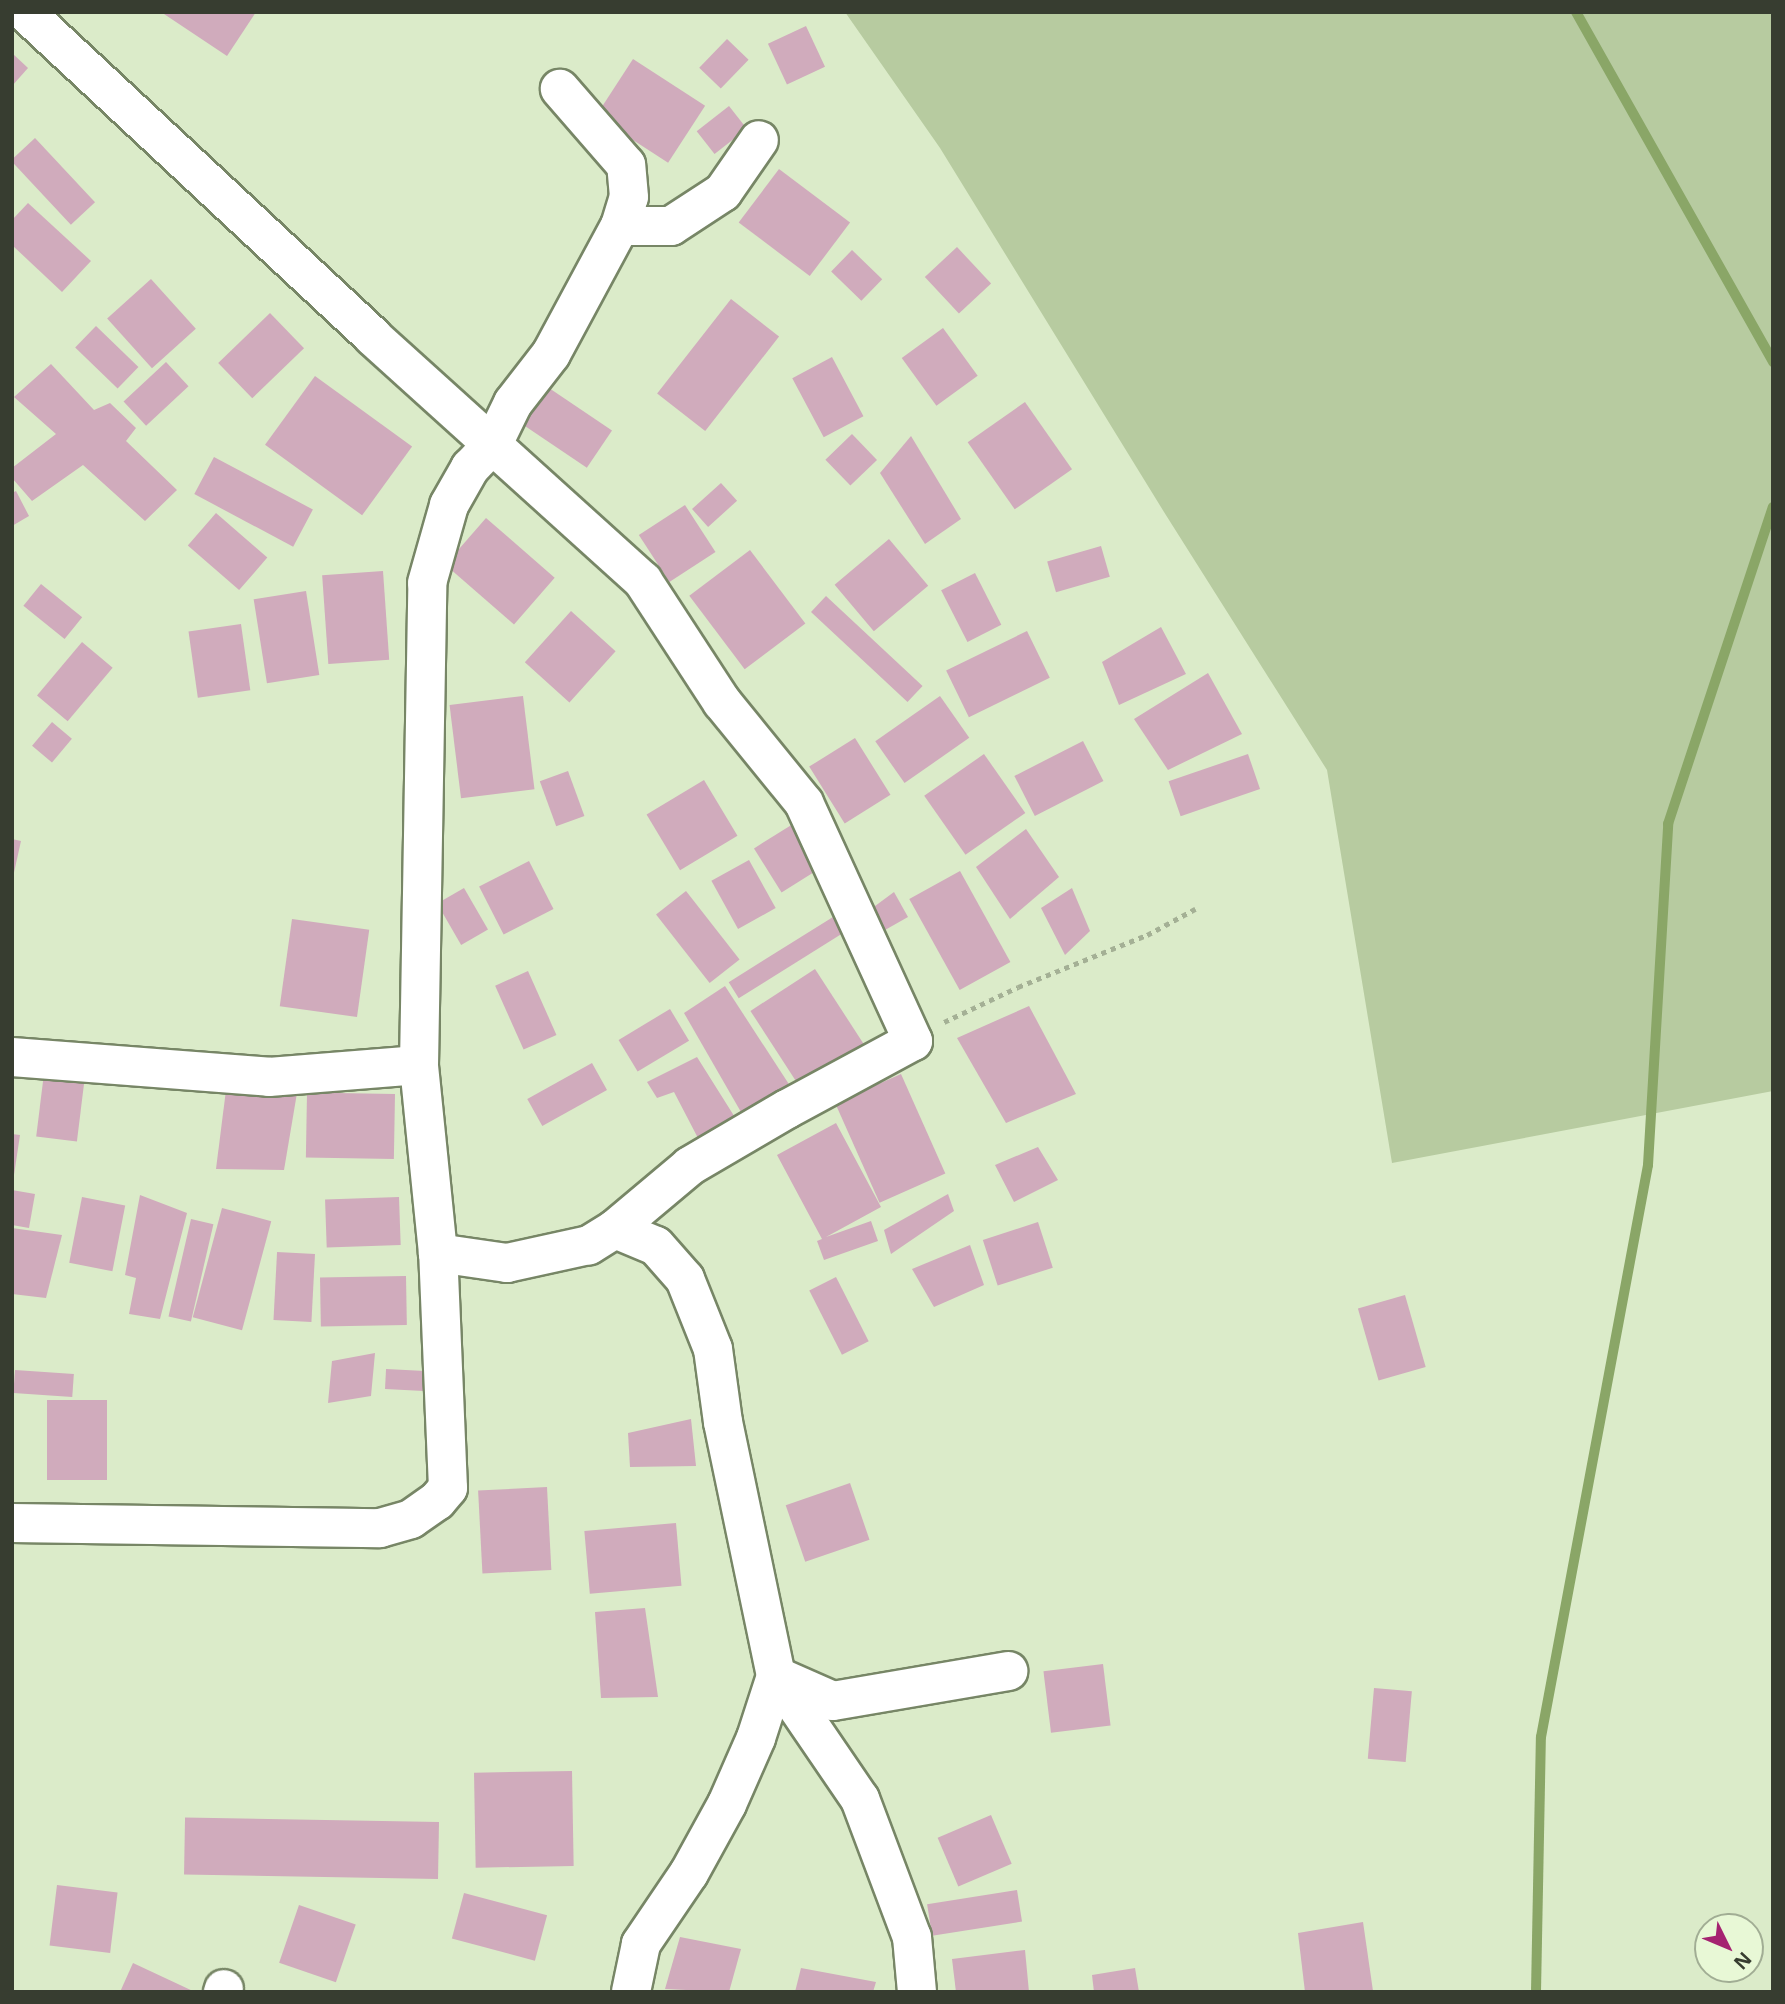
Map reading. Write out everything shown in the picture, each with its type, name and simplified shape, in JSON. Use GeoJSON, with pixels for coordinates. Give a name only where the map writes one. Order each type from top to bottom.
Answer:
{"type":"FeatureCollection","features":[{"type":"Feature","properties":{"kind":"street"},"geometry":{"type":"LineString","coordinates":[[25,12],[373,337],[643,581],[722,702],[804,803],[914,1041],[787,1109],[690,1166],[615,1229],[589,1245],[508,1263],[438,1253]]}},
{"type":"Feature","properties":{"kind":"street"},"geometry":{"type":"LineString","coordinates":[[12,1523],[380,1528],[411,1519],[437,1502],[448,1488],[438,1253],[419,1065],[427,583],[449,505],[470,468],[493,444],[513,403],[551,354],[620,226],[629,197],[626,165],[560,89]]}},
{"type":"Feature","properties":{"kind":"street"},"geometry":{"type":"LineString","coordinates":[[620,226],[671,226],[723,192],[759,140]]}},
{"type":"Feature","properties":{"kind":"street"},"geometry":{"type":"LineString","coordinates":[[12,1057],[269,1077],[419,1065]]}},
{"type":"Feature","properties":{"kind":"street"},"geometry":{"type":"LineString","coordinates":[[615,1229],[656,1246],[685,1279],[713,1349],[723,1422],[776,1676],[860,1799],[912,1937],[917,1992]]}},
{"type":"Feature","properties":{"kind":"street"},"geometry":{"type":"LineString","coordinates":[[776,1676],[833,1701],[1008,1671]]}},
{"type":"Feature","properties":{"kind":"street"},"geometry":{"type":"LineString","coordinates":[[631,1992],[641,1944],[689,1873],[726,1804],[756,1738],[776,1676]]}},
{"type":"Feature","properties":{"kind":"path"},"geometry":{"type":"LineString","coordinates":[[914,1041],[950,1018],[1147,935],[1195,909]]}},
{"type":"Feature","properties":{"kind":"green space"},"geometry":{"type":"Polygon","coordinates":[[[845,12],[1773,12],[1773,1091],[1392,1163],[1327,770],[1164,512],[940,148],[845,12]]]}},
{"type":"Feature","properties":{"kind":"building"},"geometry":{"type":"Polygon","coordinates":[[[161,12],[256,12],[227,56],[161,12]]]}},
{"type":"Feature","properties":{"kind":"building"},"geometry":{"type":"Polygon","coordinates":[[[806,26],[825,67],[787,85],[768,44],[806,26]]]}},
{"type":"Feature","properties":{"kind":"building"},"geometry":{"type":"Polygon","coordinates":[[[727,39],[749,60],[721,89],[699,68],[727,39]]]}},
{"type":"Feature","properties":{"kind":"building"},"geometry":{"type":"Polygon","coordinates":[[[12,53],[28,68],[12,86],[12,53]]]}},
{"type":"Feature","properties":{"kind":"building"},"geometry":{"type":"Polygon","coordinates":[[[633,59],[705,106],[668,163],[596,116],[633,59]]]}},
{"type":"Feature","properties":{"kind":"building"},"geometry":{"type":"Polygon","coordinates":[[[729,106],[747,129],[715,154],[697,131],[729,106]]]}},
{"type":"Feature","properties":{"kind":"building"},"geometry":{"type":"Polygon","coordinates":[[[35,138],[95,202],[71,225],[12,162],[35,138]]]}},
{"type":"Feature","properties":{"kind":"building"},"geometry":{"type":"Polygon","coordinates":[[[779,169],[850,223],[810,276],[739,223],[779,169]]]}},
{"type":"Feature","properties":{"kind":"building"},"geometry":{"type":"Polygon","coordinates":[[[28,203],[91,261],[62,292],[12,245],[12,220],[28,203]]]}},
{"type":"Feature","properties":{"kind":"building"},"geometry":{"type":"Polygon","coordinates":[[[957,247],[991,284],[959,314],[925,277],[957,247]]]}},
{"type":"Feature","properties":{"kind":"building"},"geometry":{"type":"Polygon","coordinates":[[[852,250],[882,279],[861,301],[831,272],[852,250]]]}},
{"type":"Feature","properties":{"kind":"building"},"geometry":{"type":"Polygon","coordinates":[[[151,279],[196,329],[152,368],[107,318],[151,279]]]}},
{"type":"Feature","properties":{"kind":"building"},"geometry":{"type":"Polygon","coordinates":[[[731,299],[779,337],[705,431],[657,394],[731,299]]]}},
{"type":"Feature","properties":{"kind":"building"},"geometry":{"type":"Polygon","coordinates":[[[270,313],[304,348],[252,398],[218,363],[270,313]]]}},
{"type":"Feature","properties":{"kind":"building"},"geometry":{"type":"Polygon","coordinates":[[[96,326],[138,367],[118,389],[75,348],[96,326]]]}},
{"type":"Feature","properties":{"kind":"building"},"geometry":{"type":"Polygon","coordinates":[[[943,328],[978,376],[936,406],[902,358],[943,328]]]}},
{"type":"Feature","properties":{"kind":"building"},"geometry":{"type":"Polygon","coordinates":[[[832,357],[863,416],[824,437],[792,378],[832,357]]]}},
{"type":"Feature","properties":{"kind":"building"},"geometry":{"type":"Polygon","coordinates":[[[166,362],[189,386],[146,426],[124,402],[166,362]]]}},
{"type":"Feature","properties":{"kind":"building"},"geometry":{"type":"Polygon","coordinates":[[[51,364],[94,410],[110,403],[136,428],[126,441],[177,490],[145,521],[83,465],[32,501],[12,478],[12,468],[56,434],[14,397],[51,364]]]}},
{"type":"Feature","properties":{"kind":"building"},"geometry":{"type":"Polygon","coordinates":[[[315,376],[412,447],[362,515],[265,445],[315,376]]]}},
{"type":"Feature","properties":{"kind":"building"},"geometry":{"type":"Polygon","coordinates":[[[549,388],[612,430],[587,468],[524,425],[549,388]]]}},
{"type":"Feature","properties":{"kind":"building"},"geometry":{"type":"Polygon","coordinates":[[[1025,402],[1072,469],[1015,509],[968,442],[1025,402]]]}},
{"type":"Feature","properties":{"kind":"building"},"geometry":{"type":"Polygon","coordinates":[[[852,434],[877,460],[850,486],[825,460],[852,434]]]}},
{"type":"Feature","properties":{"kind":"building"},"geometry":{"type":"Polygon","coordinates":[[[911,436],[961,519],[925,544],[880,473],[911,436]]]}},
{"type":"Feature","properties":{"kind":"building"},"geometry":{"type":"Polygon","coordinates":[[[214,457],[313,510],[293,547],[194,494],[214,457]]]}},
{"type":"Feature","properties":{"kind":"building"},"geometry":{"type":"Polygon","coordinates":[[[721,483],[737,501],[708,527],[692,509],[721,483]]]}},
{"type":"Feature","properties":{"kind":"building"},"geometry":{"type":"Polygon","coordinates":[[[16,491],[29,516],[12,526],[12,493],[16,491]]]}},
{"type":"Feature","properties":{"kind":"building"},"geometry":{"type":"Polygon","coordinates":[[[685,505],[715,552],[669,582],[639,535],[685,505]]]}},
{"type":"Feature","properties":{"kind":"building"},"geometry":{"type":"Polygon","coordinates":[[[216,513],[267,558],[239,590],[188,545],[216,513]]]}},
{"type":"Feature","properties":{"kind":"building"},"geometry":{"type":"Polygon","coordinates":[[[486,518],[555,578],[514,624],[445,565],[486,518]]]}},
{"type":"Feature","properties":{"kind":"building"},"geometry":{"type":"Polygon","coordinates":[[[889,539],[928,586],[874,631],[835,585],[889,539]]]}},
{"type":"Feature","properties":{"kind":"building"},"geometry":{"type":"Polygon","coordinates":[[[1101,546],[1110,577],[1056,592],[1047,561],[1101,546]]]}},
{"type":"Feature","properties":{"kind":"building"},"geometry":{"type":"Polygon","coordinates":[[[750,550],[805,623],[745,669],[689,596],[750,550]]]}},
{"type":"Feature","properties":{"kind":"building"},"geometry":{"type":"Polygon","coordinates":[[[383,571],[389,660],[328,664],[322,575],[383,571]]]}},
{"type":"Feature","properties":{"kind":"building"},"geometry":{"type":"Polygon","coordinates":[[[975,573],[1001,625],[967,642],[941,590],[975,573]]]}},
{"type":"Feature","properties":{"kind":"building"},"geometry":{"type":"Polygon","coordinates":[[[41,584],[82,617],[65,639],[23,606],[41,584]]]}},
{"type":"Feature","properties":{"kind":"building"},"geometry":{"type":"Polygon","coordinates":[[[306,591],[319,675],[267,683],[254,599],[306,591]]]}},
{"type":"Feature","properties":{"kind":"building"},"geometry":{"type":"Polygon","coordinates":[[[826,596],[923,686],[908,702],[811,612],[826,596]]]}},
{"type":"Feature","properties":{"kind":"building"},"geometry":{"type":"Polygon","coordinates":[[[571,611],[616,651],[569,702],[525,662],[571,611]]]}},
{"type":"Feature","properties":{"kind":"building"},"geometry":{"type":"Polygon","coordinates":[[[241,624],[250,690],[198,698],[189,631],[241,624]]]}},
{"type":"Feature","properties":{"kind":"building"},"geometry":{"type":"Polygon","coordinates":[[[1161,627],[1186,674],[1119,705],[1102,662],[1161,627]]]}},
{"type":"Feature","properties":{"kind":"building"},"geometry":{"type":"Polygon","coordinates":[[[1027,631],[1050,678],[969,717],[946,670],[1027,631]]]}},
{"type":"Feature","properties":{"kind":"building"},"geometry":{"type":"Polygon","coordinates":[[[82,642],[113,668],[68,721],[37,696],[82,642]]]}},
{"type":"Feature","properties":{"kind":"building"},"geometry":{"type":"Polygon","coordinates":[[[1208,673],[1242,734],[1168,770],[1134,719],[1208,673]]]}},
{"type":"Feature","properties":{"kind":"building"},"geometry":{"type":"Polygon","coordinates":[[[523,696],[534,789],[461,798],[450,705],[523,696]]]}},
{"type":"Feature","properties":{"kind":"building"},"geometry":{"type":"Polygon","coordinates":[[[940,696],[969,738],[905,783],[875,741],[940,696]]]}},
{"type":"Feature","properties":{"kind":"building"},"geometry":{"type":"Polygon","coordinates":[[[52,722],[72,739],[52,762],[32,746],[52,722]]]}},
{"type":"Feature","properties":{"kind":"building"},"geometry":{"type":"Polygon","coordinates":[[[855,738],[891,795],[845,823],[809,767],[855,738]]]}},
{"type":"Feature","properties":{"kind":"building"},"geometry":{"type":"Polygon","coordinates":[[[1083,741],[1103,781],[1035,816],[1014,776],[1083,741]]]}},
{"type":"Feature","properties":{"kind":"building"},"geometry":{"type":"Polygon","coordinates":[[[984,754],[1025,813],[965,855],[924,796],[984,754]]]}},
{"type":"Feature","properties":{"kind":"building"},"geometry":{"type":"Polygon","coordinates":[[[1248,754],[1260,789],[1181,816],[1169,781],[1248,754]]]}},
{"type":"Feature","properties":{"kind":"building"},"geometry":{"type":"Polygon","coordinates":[[[568,771],[584,816],[556,826],[540,781],[568,771]]]}},
{"type":"Feature","properties":{"kind":"building"},"geometry":{"type":"Polygon","coordinates":[[[704,780],[737,836],[680,870],[647,815],[704,780]]]}},
{"type":"Feature","properties":{"kind":"building"},"geometry":{"type":"Polygon","coordinates":[[[793,824],[821,868],[782,892],[754,848],[793,824]]]}},
{"type":"Feature","properties":{"kind":"building"},"geometry":{"type":"Polygon","coordinates":[[[1026,829],[1059,877],[1010,919],[976,867],[1026,829]]]}},
{"type":"Feature","properties":{"kind":"building"},"geometry":{"type":"Polygon","coordinates":[[[12,839],[21,841],[13,877],[12,877],[12,839]]]}},
{"type":"Feature","properties":{"kind":"building"},"geometry":{"type":"Polygon","coordinates":[[[749,860],[776,908],[738,929],[711,881],[749,860]]]}},
{"type":"Feature","properties":{"kind":"building"},"geometry":{"type":"Polygon","coordinates":[[[529,861],[554,909],[504,935],[479,886],[529,861]]]}},
{"type":"Feature","properties":{"kind":"building"},"geometry":{"type":"Polygon","coordinates":[[[960,871],[1010,962],[960,990],[909,899],[960,871]]]}},
{"type":"Feature","properties":{"kind":"building"},"geometry":{"type":"Polygon","coordinates":[[[464,888],[488,930],[461,945],[437,904],[464,888]]]}},
{"type":"Feature","properties":{"kind":"building"},"geometry":{"type":"Polygon","coordinates":[[[1072,888],[1090,931],[1065,955],[1041,908],[1072,888]]]}},
{"type":"Feature","properties":{"kind":"building"},"geometry":{"type":"Polygon","coordinates":[[[686,891],[740,960],[710,983],[656,914],[686,891]]]}},
{"type":"Feature","properties":{"kind":"building"},"geometry":{"type":"Polygon","coordinates":[[[894,892],[908,917],[885,930],[871,909],[894,892]]]}},
{"type":"Feature","properties":{"kind":"building"},"geometry":{"type":"Polygon","coordinates":[[[833,917],[843,933],[739,998],[729,982],[833,917]]]}},
{"type":"Feature","properties":{"kind":"building"},"geometry":{"type":"Polygon","coordinates":[[[292,919],[369,930],[357,1017],[280,1006],[292,919]]]}},
{"type":"Feature","properties":{"kind":"building"},"geometry":{"type":"Polygon","coordinates":[[[815,969],[864,1044],[799,1086],[750,1011],[815,969]]]}},
{"type":"Feature","properties":{"kind":"building"},"geometry":{"type":"Polygon","coordinates":[[[528,971],[556,1035],[524,1050],[495,986],[528,971]]]}},
{"type":"Feature","properties":{"kind":"building"},"geometry":{"type":"Polygon","coordinates":[[[725,986],[794,1092],[745,1119],[684,1013],[725,986]]]}},
{"type":"Feature","properties":{"kind":"building"},"geometry":{"type":"Polygon","coordinates":[[[1029,1006],[1076,1094],[1006,1123],[957,1038],[1029,1006]]]}},
{"type":"Feature","properties":{"kind":"building"},"geometry":{"type":"Polygon","coordinates":[[[670,1009],[689,1041],[638,1072],[619,1040],[670,1009]]]}},
{"type":"Feature","properties":{"kind":"building"},"geometry":{"type":"Polygon","coordinates":[[[697,1057],[736,1119],[699,1140],[674,1092],[657,1098],[647,1082],[697,1057]]]}},
{"type":"Feature","properties":{"kind":"building"},"geometry":{"type":"Polygon","coordinates":[[[592,1063],[607,1090],[542,1126],[527,1099],[592,1063]]]}},
{"type":"Feature","properties":{"kind":"building"},"geometry":{"type":"Polygon","coordinates":[[[45,1065],[86,1070],[77,1141],[36,1136],[45,1065]]]}},
{"type":"Feature","properties":{"kind":"building"},"geometry":{"type":"Polygon","coordinates":[[[901,1074],[945,1174],[880,1203],[835,1103],[901,1074]]]}},
{"type":"Feature","properties":{"kind":"building"},"geometry":{"type":"Polygon","coordinates":[[[226,1090],[297,1093],[284,1170],[216,1169],[226,1090]]]}},
{"type":"Feature","properties":{"kind":"building"},"geometry":{"type":"Polygon","coordinates":[[[307,1092],[395,1094],[394,1159],[306,1157],[307,1092]]]}},
{"type":"Feature","properties":{"kind":"building"},"geometry":{"type":"Polygon","coordinates":[[[836,1123],[881,1207],[826,1237],[871,1221],[878,1241],[824,1260],[817,1241],[822,1239],[777,1155],[836,1123]]]}},
{"type":"Feature","properties":{"kind":"building"},"geometry":{"type":"Polygon","coordinates":[[[12,1134],[20,1135],[14,1175],[12,1175],[12,1134]]]}},
{"type":"Feature","properties":{"kind":"building"},"geometry":{"type":"Polygon","coordinates":[[[1038,1147],[1058,1180],[1014,1202],[995,1165],[1038,1147]]]}},
{"type":"Feature","properties":{"kind":"building"},"geometry":{"type":"Polygon","coordinates":[[[12,1190],[35,1194],[29,1228],[12,1225],[12,1190]]]}},
{"type":"Feature","properties":{"kind":"building"},"geometry":{"type":"Polygon","coordinates":[[[948,1194],[954,1211],[891,1254],[884,1230],[948,1194]]]}},
{"type":"Feature","properties":{"kind":"building"},"geometry":{"type":"Polygon","coordinates":[[[140,1195],[187,1213],[160,1319],[129,1314],[136,1278],[125,1275],[140,1195]]]}},
{"type":"Feature","properties":{"kind":"building"},"geometry":{"type":"Polygon","coordinates":[[[82,1197],[125,1205],[112,1271],[69,1263],[82,1197]]]}},
{"type":"Feature","properties":{"kind":"building"},"geometry":{"type":"Polygon","coordinates":[[[399,1197],[401,1245],[327,1248],[325,1200],[399,1197]]]}},
{"type":"Feature","properties":{"kind":"building"},"geometry":{"type":"Polygon","coordinates":[[[222,1208],[271,1221],[242,1330],[193,1317],[222,1208]]]}},
{"type":"Feature","properties":{"kind":"building"},"geometry":{"type":"Polygon","coordinates":[[[191,1219],[213,1224],[191,1322],[169,1316],[191,1219]]]}},
{"type":"Feature","properties":{"kind":"building"},"geometry":{"type":"Polygon","coordinates":[[[1038,1222],[1053,1268],[998,1286],[983,1240],[1038,1222]]]}},
{"type":"Feature","properties":{"kind":"building"},"geometry":{"type":"Polygon","coordinates":[[[12,1228],[62,1235],[46,1298],[12,1294],[12,1228]]]}},
{"type":"Feature","properties":{"kind":"building"},"geometry":{"type":"Polygon","coordinates":[[[970,1245],[984,1285],[934,1307],[912,1269],[970,1245]]]}},
{"type":"Feature","properties":{"kind":"building"},"geometry":{"type":"Polygon","coordinates":[[[277,1252],[315,1254],[311,1322],[273,1320],[277,1252]]]}},
{"type":"Feature","properties":{"kind":"building"},"geometry":{"type":"Polygon","coordinates":[[[406,1276],[407,1325],[321,1326],[320,1278],[406,1276]]]}},
{"type":"Feature","properties":{"kind":"building"},"geometry":{"type":"Polygon","coordinates":[[[836,1277],[869,1341],[842,1355],[809,1291],[836,1277]]]}},
{"type":"Feature","properties":{"kind":"building"},"geometry":{"type":"Polygon","coordinates":[[[1405,1295],[1426,1367],[1379,1381],[1358,1309],[1405,1295]]]}},
{"type":"Feature","properties":{"kind":"building"},"geometry":{"type":"Polygon","coordinates":[[[375,1353],[371,1396],[328,1403],[332,1361],[375,1353]]]}},
{"type":"Feature","properties":{"kind":"building"},"geometry":{"type":"Polygon","coordinates":[[[386,1369],[425,1371],[424,1391],[385,1389],[386,1369]]]}},
{"type":"Feature","properties":{"kind":"building"},"geometry":{"type":"Polygon","coordinates":[[[15,1370],[74,1374],[72,1397],[13,1393],[15,1370]]]}},
{"type":"Feature","properties":{"kind":"building"},"geometry":{"type":"Polygon","coordinates":[[[47,1400],[107,1400],[107,1480],[47,1480],[47,1400]]]}},
{"type":"Feature","properties":{"kind":"building"},"geometry":{"type":"Polygon","coordinates":[[[691,1419],[696,1466],[630,1467],[628,1433],[691,1419]]]}},
{"type":"Feature","properties":{"kind":"building"},"geometry":{"type":"Polygon","coordinates":[[[850,1483],[870,1540],[805,1562],[786,1505],[850,1483]]]}},
{"type":"Feature","properties":{"kind":"building"},"geometry":{"type":"Polygon","coordinates":[[[547,1487],[551,1570],[482,1573],[478,1491],[547,1487]]]}},
{"type":"Feature","properties":{"kind":"building"},"geometry":{"type":"Polygon","coordinates":[[[676,1523],[681,1586],[590,1594],[584,1531],[676,1523]]]}},
{"type":"Feature","properties":{"kind":"building"},"geometry":{"type":"Polygon","coordinates":[[[645,1608],[658,1697],[601,1698],[595,1612],[645,1608]]]}},
{"type":"Feature","properties":{"kind":"building"},"geometry":{"type":"Polygon","coordinates":[[[1103,1664],[1111,1726],[1051,1733],[1043,1671],[1103,1664]]]}},
{"type":"Feature","properties":{"kind":"building"},"geometry":{"type":"Polygon","coordinates":[[[1374,1688],[1412,1691],[1406,1762],[1368,1759],[1374,1688]]]}},
{"type":"Feature","properties":{"kind":"building"},"geometry":{"type":"Polygon","coordinates":[[[572,1771],[574,1866],[476,1868],[474,1773],[572,1771]]]}},
{"type":"Feature","properties":{"kind":"building"},"geometry":{"type":"Polygon","coordinates":[[[991,1815],[1012,1864],[958,1886],[938,1838],[991,1815]]]}},
{"type":"Feature","properties":{"kind":"building"},"geometry":{"type":"Polygon","coordinates":[[[185,1818],[439,1822],[438,1879],[184,1875],[185,1818]]]}},
{"type":"Feature","properties":{"kind":"building"},"geometry":{"type":"Polygon","coordinates":[[[57,1885],[118,1892],[110,1953],[50,1946],[57,1885]]]}},
{"type":"Feature","properties":{"kind":"building"},"geometry":{"type":"Polygon","coordinates":[[[1017,1890],[1022,1922],[932,1936],[927,1904],[1017,1890]]]}},
{"type":"Feature","properties":{"kind":"building"},"geometry":{"type":"Polygon","coordinates":[[[464,1893],[547,1915],[535,1961],[452,1938],[464,1893]]]}},
{"type":"Feature","properties":{"kind":"building"},"geometry":{"type":"Polygon","coordinates":[[[299,1905],[356,1925],[336,1982],[279,1963],[299,1905]]]}},
{"type":"Feature","properties":{"kind":"building"},"geometry":{"type":"Polygon","coordinates":[[[1363,1922],[1373,1991],[1305,1992],[1298,1933],[1363,1922]]]}},
{"type":"Feature","properties":{"kind":"building"},"geometry":{"type":"Polygon","coordinates":[[[680,1937],[741,1949],[729,1992],[665,1989],[680,1937]]]}},
{"type":"Feature","properties":{"kind":"building"},"geometry":{"type":"Polygon","coordinates":[[[1025,1950],[1029,1992],[956,1992],[952,1959],[1025,1950]]]}},
{"type":"Feature","properties":{"kind":"building"},"geometry":{"type":"Polygon","coordinates":[[[133,1963],[195,1992],[120,1992],[133,1963]]]}},
{"type":"Feature","properties":{"kind":"building"},"geometry":{"type":"Polygon","coordinates":[[[801,1968],[876,1982],[873,1992],[795,1992],[801,1968]]]}},
{"type":"Feature","properties":{"kind":"building"},"geometry":{"type":"Polygon","coordinates":[[[1135,1968],[1139,1992],[1094,1992],[1092,1975],[1135,1968]]]}},
{"type":"Feature","properties":{"kind":"waterway"},"geometry":{"type":"LineString","coordinates":[[1576,12],[1773,362]]}},
{"type":"Feature","properties":{"kind":"waterway"},"geometry":{"type":"LineString","coordinates":[[1536,1992],[1541,1737],[1648,1165],[1668,824],[1773,507]]}}]}
